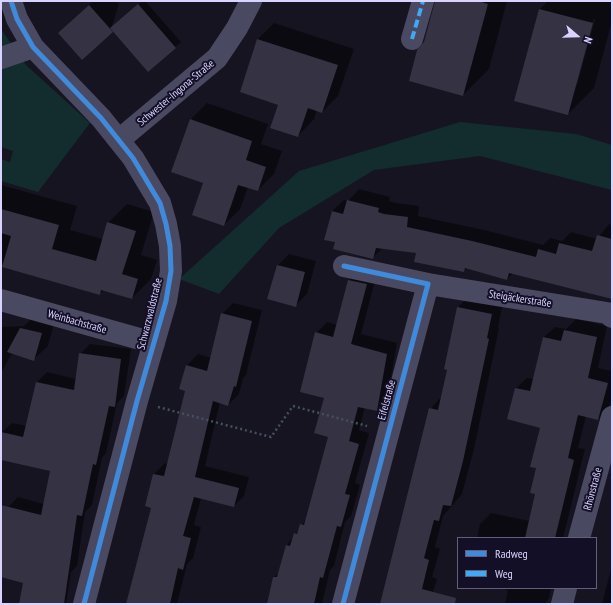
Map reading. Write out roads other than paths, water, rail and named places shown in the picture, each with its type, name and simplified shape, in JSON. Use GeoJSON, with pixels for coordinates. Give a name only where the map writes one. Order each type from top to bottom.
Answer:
{"type":"FeatureCollection","features":[{"type":"Feature","properties":{"kind":"street","name":"Schwarzwaldstraße"},"geometry":{"type":"LineString","coordinates":[[11,1],[17,20],[34,47],[119,140],[151,185],[160,202],[170,246],[171,271],[166,301],[136,402],[84,604]]}},
{"type":"Feature","properties":{"kind":"street","name":"Schwester-Ingona-Straße"},"geometry":{"type":"LineString","coordinates":[[119,140],[217,58],[237,28],[251,1]]}},
{"type":"Feature","properties":{"kind":"street"},"geometry":{"type":"LineString","coordinates":[[412,39],[423,1]]}},
{"type":"Feature","properties":{"kind":"street"},"geometry":{"type":"LineString","coordinates":[[1,58],[34,47]]}},
{"type":"Feature","properties":{"kind":"street"},"geometry":{"type":"LineString","coordinates":[[344,266],[428,284]]}},
{"type":"Feature","properties":{"kind":"street","name":"Steigäckerstraße"},"geometry":{"type":"LineString","coordinates":[[428,284],[612,316]]}},
{"type":"Feature","properties":{"kind":"street","name":"Eifelstraße"},"geometry":{"type":"LineString","coordinates":[[343,604],[428,284]]}},
{"type":"Feature","properties":{"kind":"street","name":"Weinbachstraße"},"geometry":{"type":"LineString","coordinates":[[1,300],[154,343]]}},
{"type":"Feature","properties":{"kind":"street","name":"Rhönstraße"},"geometry":{"type":"LineString","coordinates":[[579,537],[612,417]]}},
{"type":"Feature","properties":{"kind":"street"},"geometry":{"type":"LineString","coordinates":[[562,604],[566,589]]}}]}
